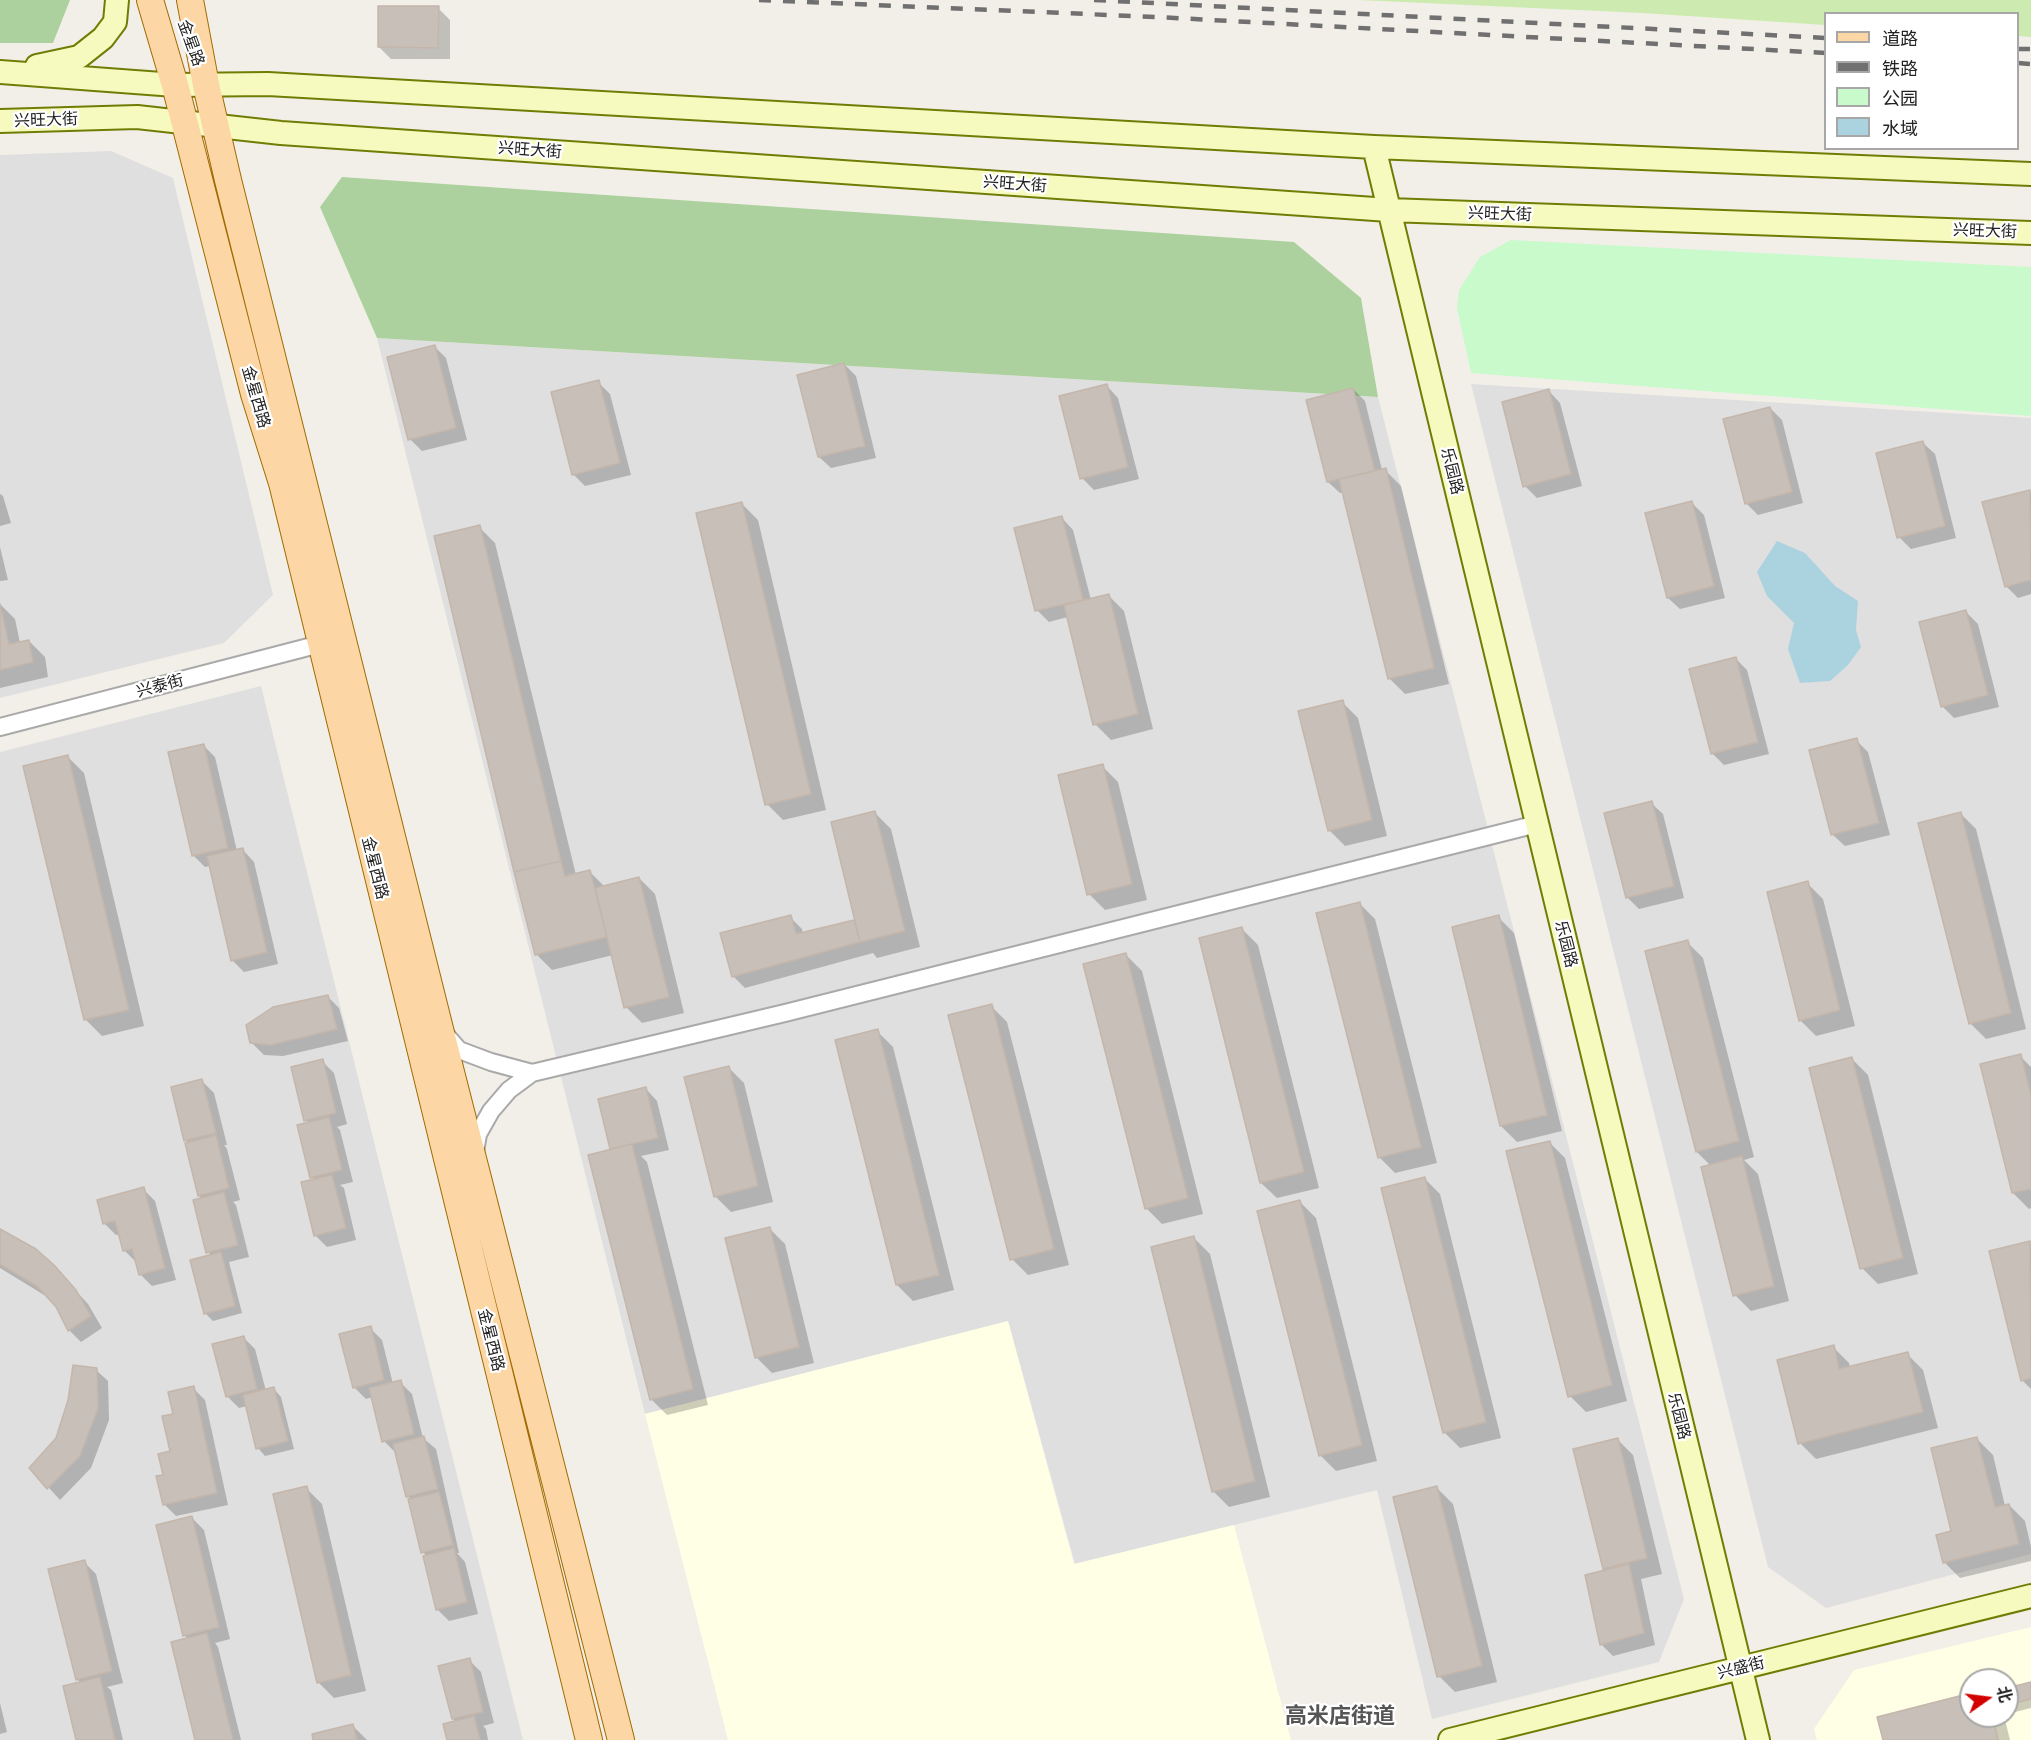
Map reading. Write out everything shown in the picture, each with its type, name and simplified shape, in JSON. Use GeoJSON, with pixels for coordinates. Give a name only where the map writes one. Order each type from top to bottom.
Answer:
{"type":"FeatureCollection","features":[{"type":"Feature","properties":{"kind":"main road"},"geometry":{"type":"LineString","coordinates":[[7,71],[79,57],[103,38],[115,22],[117,0]]}},
{"type":"Feature","properties":{"kind":"main road"},"geometry":{"type":"LineString","coordinates":[[190,0],[206,85]]}},
{"type":"Feature","properties":{"kind":"main road","name":"金星路"},"geometry":{"type":"LineString","coordinates":[[156,1],[206,85]]}},
{"type":"Feature","properties":{"kind":"main road","name":"金星西路"},"geometry":{"type":"LineString","coordinates":[[156,1],[184,121],[255,394],[282,483],[589,1740]]}},
{"type":"Feature","properties":{"kind":"main road"},"geometry":{"type":"LineString","coordinates":[[7,71],[176,85],[268,84],[1374,147],[2026,174]]}},
{"type":"Feature","properties":{"kind":"main road","name":"金星西路"},"geometry":{"type":"LineString","coordinates":[[206,85],[440,1029],[621,1740]]}},
{"type":"Feature","properties":{"kind":"main road","name":"兴旺大街"},"geometry":{"type":"LineString","coordinates":[[0,121],[137,117],[292,134],[1389,210],[2025,232]]}},
{"type":"Feature","properties":{"kind":"main road","name":"乐园路"},"geometry":{"type":"LineString","coordinates":[[1374,147],[1758,1740]]}},
{"type":"Feature","properties":{"kind":"main road","name":"兴盛街"},"geometry":{"type":"LineString","coordinates":[[1450,1740],[2031,1596]]}},
{"type":"Feature","properties":{"kind":"street","name":"兴泰街"},"geometry":{"type":"LineString","coordinates":[[0,727],[320,644]]}},
{"type":"Feature","properties":{"kind":"street"},"geometry":{"type":"LineString","coordinates":[[474,1160],[478,1134],[490,1111],[509,1090],[532,1073],[785,1013],[1537,824]]}},
{"type":"Feature","properties":{"kind":"street"},"geometry":{"type":"LineString","coordinates":[[440,1029],[459,1050],[491,1062],[532,1073]]}},
{"type":"Feature","properties":{"kind":"shaded area"},"geometry":{"type":"Polygon","coordinates":[[[111,151],[173,178],[273,595],[224,643],[0,698],[0,155],[111,151]]]}},
{"type":"Feature","properties":{"kind":"shaded area"},"geometry":{"type":"Polygon","coordinates":[[[377,338],[1378,397],[1684,1599],[1659,1662],[1432,1719],[1377,1490],[1075,1564],[1008,1321],[645,1414],[377,338]]]}},
{"type":"Feature","properties":{"kind":"shaded area"},"geometry":{"type":"Polygon","coordinates":[[[1471,384],[2031,418],[2031,1554],[1826,1608],[1768,1567],[1471,384]]]}},
{"type":"Feature","properties":{"kind":"shaded area"},"geometry":{"type":"Polygon","coordinates":[[[261,686],[523,1740],[0,1740],[0,752],[261,686]]]}},
{"type":"Feature","properties":{"kind":"shaded area"},"geometry":{"type":"Polygon","coordinates":[[[1008,1321],[1074,1564],[1234,1525],[1291,1740],[728,1740],[645,1414],[1008,1321]]]}},
{"type":"Feature","properties":{"kind":"shaded area"},"geometry":{"type":"Polygon","coordinates":[[[2031,1627],[2031,1740],[1817,1740],[1814,1729],[1854,1670],[2031,1627]]]}},
{"type":"Feature","properties":{"kind":"green space"},"geometry":{"type":"Polygon","coordinates":[[[0,0],[70,0],[53,43],[0,43],[0,0]]]}},
{"type":"Feature","properties":{"kind":"green space"},"geometry":{"type":"Polygon","coordinates":[[[1358,0],[2031,0],[2031,37],[2019,36],[2019,12],[1824,12],[1824,25],[1642,13],[1358,0]]]}},
{"type":"Feature","properties":{"kind":"green space"},"geometry":{"type":"Polygon","coordinates":[[[342,177],[1294,242],[1361,298],[1378,397],[377,338],[320,207],[342,177]]]}},
{"type":"Feature","properties":{"kind":"green space"},"geometry":{"type":"Polygon","coordinates":[[[1511,240],[2031,267],[2031,416],[1471,373],[1457,308],[1459,290],[1480,257],[1511,240]]]}},
{"type":"Feature","properties":{"kind":"water"},"geometry":{"type":"Polygon","coordinates":[[[1777,541],[1805,553],[1835,586],[1858,601],[1856,630],[1861,647],[1848,665],[1830,681],[1800,683],[1788,649],[1794,623],[1767,596],[1757,572],[1777,541]]]}},
{"type":"Feature","properties":{"kind":"building"},"geometry":{"type":"Polygon","coordinates":[[[378,6],[439,6],[438,48],[378,47],[378,6]]]}},
{"type":"Feature","properties":{"kind":"building"},"geometry":{"type":"Polygon","coordinates":[[[435,345],[456,428],[408,440],[387,357],[435,345]]]}},
{"type":"Feature","properties":{"kind":"building"},"geometry":{"type":"Polygon","coordinates":[[[844,363],[865,446],[818,457],[797,375],[844,363]]]}},
{"type":"Feature","properties":{"kind":"building"},"geometry":{"type":"Polygon","coordinates":[[[599,380],[620,463],[572,475],[551,392],[599,380]]]}},
{"type":"Feature","properties":{"kind":"building"},"geometry":{"type":"Polygon","coordinates":[[[1107,384],[1128,467],[1080,479],[1059,396],[1107,384]]]}},
{"type":"Feature","properties":{"kind":"building"},"geometry":{"type":"Polygon","coordinates":[[[1353,388],[1375,471],[1327,482],[1306,400],[1353,388]]]}},
{"type":"Feature","properties":{"kind":"building"},"geometry":{"type":"Polygon","coordinates":[[[1549,389],[1571,474],[1523,487],[1502,402],[1549,389]]]}},
{"type":"Feature","properties":{"kind":"building"},"geometry":{"type":"Polygon","coordinates":[[[1770,407],[1792,492],[1745,504],[1723,419],[1770,407]]]}},
{"type":"Feature","properties":{"kind":"building"},"geometry":{"type":"Polygon","coordinates":[[[1923,441],[1945,526],[1897,538],[1876,453],[1923,441]]]}},
{"type":"Feature","properties":{"kind":"building"},"geometry":{"type":"Polygon","coordinates":[[[1386,468],[1434,668],[1388,679],[1339,479],[1386,468]]]}},
{"type":"Feature","properties":{"kind":"building"},"geometry":{"type":"Polygon","coordinates":[[[2030,490],[2031,580],[2005,587],[1982,502],[2030,490]]]}},
{"type":"Feature","properties":{"kind":"building"},"geometry":{"type":"Polygon","coordinates":[[[1692,501],[1714,586],[1667,598],[1645,513],[1692,501]]]}},
{"type":"Feature","properties":{"kind":"building"},"geometry":{"type":"Polygon","coordinates":[[[742,502],[811,794],[765,805],[696,513],[742,502]]]}},
{"type":"Feature","properties":{"kind":"building"},"geometry":{"type":"Polygon","coordinates":[[[1062,516],[1083,600],[1035,611],[1014,528],[1062,516]]]}},
{"type":"Feature","properties":{"kind":"building"},"geometry":{"type":"Polygon","coordinates":[[[480,525],[561,861],[514,872],[434,536],[480,525]]]}},
{"type":"Feature","properties":{"kind":"building"},"geometry":{"type":"Polygon","coordinates":[[[1109,594],[1138,714],[1093,725],[1064,605],[1109,594]]]}},
{"type":"Feature","properties":{"kind":"building"},"geometry":{"type":"Polygon","coordinates":[[[0,604],[9,644],[29,640],[33,662],[0,670],[0,604]]]}},
{"type":"Feature","properties":{"kind":"building"},"geometry":{"type":"Polygon","coordinates":[[[1966,610],[1988,695],[1941,707],[1919,622],[1966,610]]]}},
{"type":"Feature","properties":{"kind":"building"},"geometry":{"type":"Polygon","coordinates":[[[1736,657],[1758,742],[1711,754],[1689,669],[1736,657]]]}},
{"type":"Feature","properties":{"kind":"building"},"geometry":{"type":"Polygon","coordinates":[[[1343,700],[1372,820],[1328,831],[1298,711],[1343,700]]]}},
{"type":"Feature","properties":{"kind":"building"},"geometry":{"type":"Polygon","coordinates":[[[1857,738],[1879,823],[1831,835],[1809,750],[1857,738]]]}},
{"type":"Feature","properties":{"kind":"building"},"geometry":{"type":"Polygon","coordinates":[[[204,744],[228,848],[192,856],[168,752],[204,744]]]}},
{"type":"Feature","properties":{"kind":"building"},"geometry":{"type":"Polygon","coordinates":[[[68,755],[129,1010],[84,1020],[23,766],[68,755]]]}},
{"type":"Feature","properties":{"kind":"building"},"geometry":{"type":"Polygon","coordinates":[[[1103,764],[1132,884],[1087,895],[1058,775],[1103,764]]]}},
{"type":"Feature","properties":{"kind":"building"},"geometry":{"type":"Polygon","coordinates":[[[1652,801],[1674,886],[1626,898],[1604,813],[1652,801]]]}},
{"type":"Feature","properties":{"kind":"building"},"geometry":{"type":"Polygon","coordinates":[[[875,811],[905,931],[860,942],[831,822],[875,811]]]}},
{"type":"Feature","properties":{"kind":"building"},"geometry":{"type":"Polygon","coordinates":[[[1961,812],[2011,1013],[1969,1024],[1918,823],[1961,812]]]}},
{"type":"Feature","properties":{"kind":"building"},"geometry":{"type":"Polygon","coordinates":[[[243,848],[267,952],[231,961],[207,856],[243,848]]]}},
{"type":"Feature","properties":{"kind":"building"},"geometry":{"type":"Polygon","coordinates":[[[561,861],[565,876],[590,870],[607,937],[535,955],[514,872],[561,861]]]}},
{"type":"Feature","properties":{"kind":"building"},"geometry":{"type":"Polygon","coordinates":[[[639,877],[669,997],[624,1008],[595,888],[639,877]]]}},
{"type":"Feature","properties":{"kind":"building"},"geometry":{"type":"Polygon","coordinates":[[[1808,881],[1840,1010],[1799,1021],[1767,892],[1808,881]]]}},
{"type":"Feature","properties":{"kind":"building"},"geometry":{"type":"Polygon","coordinates":[[[1360,902],[1421,1147],[1378,1158],[1316,913],[1360,902]]]}},
{"type":"Feature","properties":{"kind":"building"},"geometry":{"type":"Polygon","coordinates":[[[791,915],[796,934],[854,920],[860,942],[732,977],[720,933],[791,915]]]}},
{"type":"Feature","properties":{"kind":"building"},"geometry":{"type":"Polygon","coordinates":[[[1499,915],[1547,1115],[1500,1126],[1452,927],[1499,915]]]}},
{"type":"Feature","properties":{"kind":"building"},"geometry":{"type":"Polygon","coordinates":[[[1242,927],[1304,1172],[1260,1183],[1199,938],[1242,927]]]}},
{"type":"Feature","properties":{"kind":"building"},"geometry":{"type":"Polygon","coordinates":[[[1688,940],[1739,1141],[1696,1152],[1645,951],[1688,940]]]}},
{"type":"Feature","properties":{"kind":"building"},"geometry":{"type":"Polygon","coordinates":[[[1126,953],[1188,1198],[1145,1209],[1083,964],[1126,953]]]}},
{"type":"Feature","properties":{"kind":"building"},"geometry":{"type":"Polygon","coordinates":[[[328,995],[337,1029],[271,1045],[250,1043],[246,1025],[273,1007],[328,995]]]}},
{"type":"Feature","properties":{"kind":"building"},"geometry":{"type":"Polygon","coordinates":[[[992,1004],[1054,1249],[1010,1260],[948,1015],[992,1004]]]}},
{"type":"Feature","properties":{"kind":"building"},"geometry":{"type":"Polygon","coordinates":[[[878,1029],[939,1275],[896,1285],[835,1040],[878,1029]]]}},
{"type":"Feature","properties":{"kind":"building"},"geometry":{"type":"Polygon","coordinates":[[[2021,1054],[2031,1096],[2031,1189],[2012,1193],[1980,1064],[2021,1054]]]}},
{"type":"Feature","properties":{"kind":"building"},"geometry":{"type":"Polygon","coordinates":[[[1852,1057],[1903,1258],[1860,1269],[1809,1068],[1852,1057]]]}},
{"type":"Feature","properties":{"kind":"building"},"geometry":{"type":"Polygon","coordinates":[[[323,1059],[336,1113],[304,1121],[291,1067],[323,1059]]]}},
{"type":"Feature","properties":{"kind":"building"},"geometry":{"type":"Polygon","coordinates":[[[729,1066],[758,1186],[714,1197],[684,1077],[729,1066]]]}},
{"type":"Feature","properties":{"kind":"building"},"geometry":{"type":"Polygon","coordinates":[[[202,1079],[216,1133],[184,1141],[171,1087],[202,1079]]]}},
{"type":"Feature","properties":{"kind":"building"},"geometry":{"type":"Polygon","coordinates":[[[646,1087],[658,1138],[610,1149],[598,1099],[646,1087]]]}},
{"type":"Feature","properties":{"kind":"building"},"geometry":{"type":"Polygon","coordinates":[[[329,1117],[342,1170],[310,1178],[297,1125],[329,1117]]]}},
{"type":"Feature","properties":{"kind":"building"},"geometry":{"type":"Polygon","coordinates":[[[216,1135],[229,1188],[198,1196],[185,1143],[216,1135]]]}},
{"type":"Feature","properties":{"kind":"building"},"geometry":{"type":"Polygon","coordinates":[[[1550,1141],[1612,1385],[1568,1397],[1506,1151],[1550,1141]]]}},
{"type":"Feature","properties":{"kind":"building"},"geometry":{"type":"Polygon","coordinates":[[[632,1144],[693,1389],[650,1400],[588,1155],[632,1144]]]}},
{"type":"Feature","properties":{"kind":"building"},"geometry":{"type":"Polygon","coordinates":[[[1742,1156],[1774,1286],[1733,1296],[1701,1167],[1742,1156]]]}},
{"type":"Feature","properties":{"kind":"building"},"geometry":{"type":"Polygon","coordinates":[[[332,1175],[346,1228],[314,1236],[301,1182],[332,1175]]]}},
{"type":"Feature","properties":{"kind":"building"},"geometry":{"type":"Polygon","coordinates":[[[1425,1177],[1486,1422],[1443,1433],[1381,1188],[1425,1177]]]}},
{"type":"Feature","properties":{"kind":"building"},"geometry":{"type":"Polygon","coordinates":[[[144,1187],[165,1268],[139,1275],[132,1249],[123,1251],[115,1221],[103,1224],[97,1200],[144,1187]]]}},
{"type":"Feature","properties":{"kind":"building"},"geometry":{"type":"Polygon","coordinates":[[[224,1192],[238,1245],[206,1253],[193,1200],[224,1192]]]}},
{"type":"Feature","properties":{"kind":"building"},"geometry":{"type":"Polygon","coordinates":[[[1300,1200],[1362,1445],[1319,1456],[1257,1211],[1300,1200]]]}},
{"type":"Feature","properties":{"kind":"building"},"geometry":{"type":"Polygon","coordinates":[[[770,1227],[799,1347],[755,1358],[725,1238],[770,1227]]]}},
{"type":"Feature","properties":{"kind":"building"},"geometry":{"type":"Polygon","coordinates":[[[0,1229],[36,1249],[54,1265],[76,1290],[91,1316],[68,1331],[56,1307],[38,1287],[0,1264],[0,1229]]]}},
{"type":"Feature","properties":{"kind":"building"},"geometry":{"type":"Polygon","coordinates":[[[1194,1236],[1255,1481],[1212,1492],[1151,1247],[1194,1236]]]}},
{"type":"Feature","properties":{"kind":"building"},"geometry":{"type":"Polygon","coordinates":[[[2030,1241],[2031,1378],[2021,1381],[1989,1251],[2030,1241]]]}},
{"type":"Feature","properties":{"kind":"building"},"geometry":{"type":"Polygon","coordinates":[[[221,1252],[235,1306],[204,1314],[190,1260],[221,1252]]]}},
{"type":"Feature","properties":{"kind":"building"},"geometry":{"type":"Polygon","coordinates":[[[371,1326],[384,1380],[353,1388],[339,1334],[371,1326]]]}},
{"type":"Feature","properties":{"kind":"building"},"geometry":{"type":"Polygon","coordinates":[[[244,1336],[257,1389],[226,1397],[212,1344],[244,1336]]]}},
{"type":"Feature","properties":{"kind":"building"},"geometry":{"type":"Polygon","coordinates":[[[1834,1345],[1839,1369],[1908,1352],[1923,1412],[1798,1444],[1777,1360],[1834,1345]]]}},
{"type":"Feature","properties":{"kind":"building"},"geometry":{"type":"Polygon","coordinates":[[[73,1365],[97,1368],[98,1408],[80,1456],[47,1489],[29,1468],[56,1438],[68,1400],[73,1365]]]}},
{"type":"Feature","properties":{"kind":"building"},"geometry":{"type":"Polygon","coordinates":[[[401,1380],[414,1434],[382,1442],[369,1388],[401,1380]]]}},
{"type":"Feature","properties":{"kind":"building"},"geometry":{"type":"Polygon","coordinates":[[[194,1386],[217,1493],[163,1505],[156,1476],[163,1475],[158,1454],[170,1451],[162,1416],[173,1414],[168,1392],[194,1386]]]}},
{"type":"Feature","properties":{"kind":"building"},"geometry":{"type":"Polygon","coordinates":[[[274,1387],[288,1441],[256,1449],[243,1395],[274,1387]]]}},
{"type":"Feature","properties":{"kind":"building"},"geometry":{"type":"Polygon","coordinates":[[[424,1436],[438,1489],[406,1497],[393,1444],[424,1436]]]}},
{"type":"Feature","properties":{"kind":"building"},"geometry":{"type":"Polygon","coordinates":[[[1977,1437],[1995,1507],[2009,1504],[2019,1544],[1943,1563],[1936,1535],[1951,1531],[1931,1448],[1977,1437]]]}},
{"type":"Feature","properties":{"kind":"building"},"geometry":{"type":"Polygon","coordinates":[[[1618,1438],[1647,1558],[1603,1569],[1573,1449],[1618,1438]]]}},
{"type":"Feature","properties":{"kind":"building"},"geometry":{"type":"Polygon","coordinates":[[[307,1486],[351,1675],[317,1683],[273,1494],[307,1486]]]}},
{"type":"Feature","properties":{"kind":"building"},"geometry":{"type":"Polygon","coordinates":[[[1437,1486],[1482,1666],[1437,1677],[1393,1497],[1437,1486]]]}},
{"type":"Feature","properties":{"kind":"building"},"geometry":{"type":"Polygon","coordinates":[[[439,1492],[453,1545],[421,1553],[408,1499],[439,1492]]]}},
{"type":"Feature","properties":{"kind":"building"},"geometry":{"type":"Polygon","coordinates":[[[192,1516],[219,1627],[183,1636],[156,1525],[192,1516]]]}},
{"type":"Feature","properties":{"kind":"building"},"geometry":{"type":"Polygon","coordinates":[[[454,1548],[467,1602],[436,1610],[423,1556],[454,1548]]]}},
{"type":"Feature","properties":{"kind":"building"},"geometry":{"type":"Polygon","coordinates":[[[85,1560],[112,1671],[76,1680],[48,1569],[85,1560]]]}},
{"type":"Feature","properties":{"kind":"building"},"geometry":{"type":"Polygon","coordinates":[[[1629,1564],[1644,1633],[1600,1645],[1585,1575],[1629,1564]]]}},
{"type":"Feature","properties":{"kind":"building"},"geometry":{"type":"Polygon","coordinates":[[[207,1633],[233,1740],[195,1740],[171,1642],[207,1633]]]}},
{"type":"Feature","properties":{"kind":"building"},"geometry":{"type":"Polygon","coordinates":[[[470,1658],[483,1712],[452,1719],[438,1666],[470,1658]]]}},
{"type":"Feature","properties":{"kind":"building"},"geometry":{"type":"Polygon","coordinates":[[[100,1677],[115,1740],[76,1740],[63,1686],[100,1677]]]}},
{"type":"Feature","properties":{"kind":"building"},"geometry":{"type":"Polygon","coordinates":[[[2031,1682],[2031,1699],[2019,1702],[2019,1685],[2031,1682]]]}},
{"type":"Feature","properties":{"kind":"building"},"geometry":{"type":"Polygon","coordinates":[[[1959,1696],[1959,1728],[1996,1728],[1998,1740],[1883,1740],[1877,1717],[1959,1696]]]}},
{"type":"Feature","properties":{"kind":"building"},"geometry":{"type":"Polygon","coordinates":[[[474,1716],[480,1740],[447,1740],[443,1724],[474,1716]]]}},
{"type":"Feature","properties":{"kind":"building"},"geometry":{"type":"Polygon","coordinates":[[[353,1724],[357,1740],[313,1740],[312,1734],[353,1724]]]}},
{"type":"Feature","properties":{"kind":"railway"},"geometry":{"type":"LineString","coordinates":[[759,0],[1156,17],[1824,53]]}},
{"type":"Feature","properties":{"kind":"railway"},"geometry":{"type":"LineString","coordinates":[[1094,0],[1824,38]]}},
{"type":"Feature","properties":{"kind":"railway"},"geometry":{"type":"LineString","coordinates":[[2019,49],[2031,49]]}},
{"type":"Feature","properties":{"kind":"railway"},"geometry":{"type":"LineString","coordinates":[[2019,63],[2031,64]]}},
{"type":"Feature","properties":{"kind":"district","name":"高米店街道"},"geometry":{"type":"Point","coordinates":[1340,1716]}}]}
